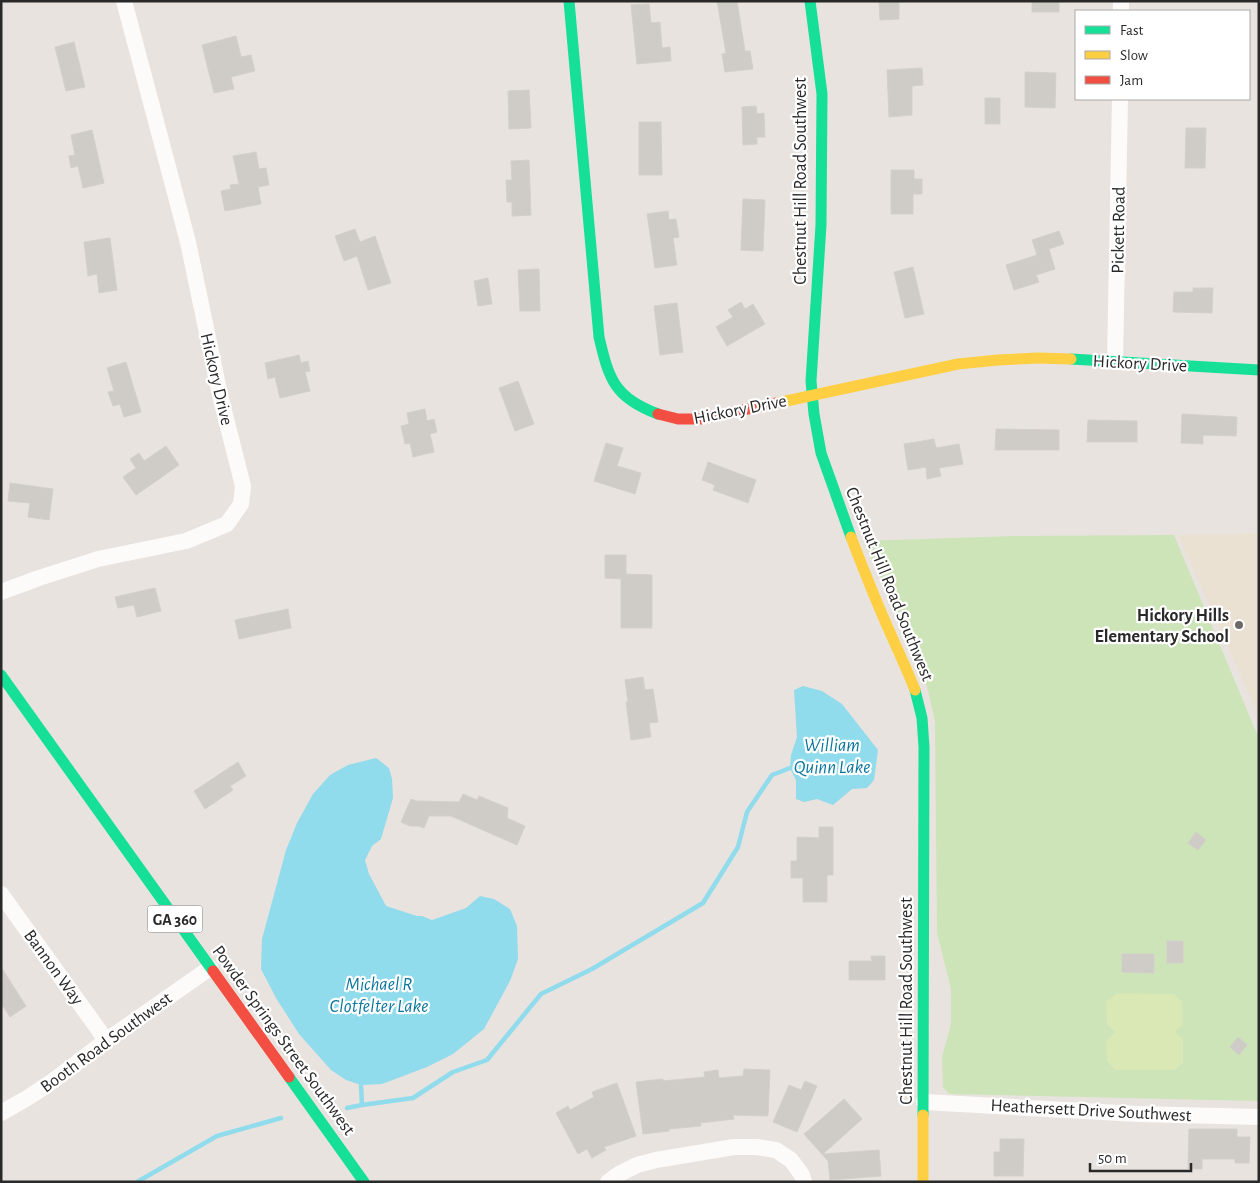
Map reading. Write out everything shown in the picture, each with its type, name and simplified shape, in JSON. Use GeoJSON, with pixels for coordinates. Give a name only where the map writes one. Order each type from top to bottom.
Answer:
{"type":"FeatureCollection","features":[{"type":"Feature","properties":{"kind":"street","name":"Hickory Drive"},"geometry":{"type":"LineString","coordinates":[[1,592],[98,559],[186,541],[227,524],[241,504],[243,486],[220,394],[188,242],[124,1]]}},
{"type":"Feature","properties":{"kind":"street","name":"Hickory Drive"},"geometry":{"type":"LineString","coordinates":[[570,1],[599,336],[604,359],[612,380],[622,394],[638,405],[657,414],[678,419],[700,419],[958,364],[998,360],[1038,358],[1259,370]]}},
{"type":"Feature","properties":{"kind":"street","name":"Chestnut Hill Road Southwest"},"geometry":{"type":"LineString","coordinates":[[810,1],[822,94],[822,225],[811,381],[814,414],[821,453],[865,575],[915,691],[922,718],[924,747],[923,1182]]}},
{"type":"Feature","properties":{"kind":"street","name":"Pickett Road"},"geometry":{"type":"LineString","coordinates":[[1115,361],[1120,100]]}},
{"type":"Feature","properties":{"kind":"street","name":"Powder Springs Street Southwest"},"geometry":{"type":"LineString","coordinates":[[1,675],[364,1182]]}},
{"type":"Feature","properties":{"kind":"street","name":"Bannon Way"},"geometry":{"type":"LineString","coordinates":[[1,894],[106,1040]]}},
{"type":"Feature","properties":{"kind":"street","name":"Booth Road Southwest"},"geometry":{"type":"LineString","coordinates":[[1,1113],[50,1083],[106,1040],[210,968]]}},
{"type":"Feature","properties":{"kind":"street","name":"Heathersett Drive Southwest"},"geometry":{"type":"LineString","coordinates":[[924,1102],[1138,1114],[1259,1117]]}},
{"type":"Feature","properties":{"kind":"street"},"geometry":{"type":"LineString","coordinates":[[608,1182],[637,1165],[656,1160],[734,1147],[757,1147],[776,1150],[791,1160],[802,1175],[804,1182]]}},
{"type":"Feature","properties":{"kind":"shaded area","name":"Hickory Hills Elementary School"},"geometry":{"type":"Polygon","coordinates":[[[1259,533],[1259,716],[1178,535],[1259,533]]]}},
{"type":"Feature","properties":{"kind":"green space"},"geometry":{"type":"Polygon","coordinates":[[[1174,535],[1259,739],[1259,1101],[948,1093],[943,1087],[942,1057],[951,1024],[951,989],[937,933],[935,722],[924,675],[863,541],[1014,536],[1174,535]]]}},
{"type":"Feature","properties":{"kind":"green space"},"geometry":{"type":"Polygon","coordinates":[[[1117,993],[1174,994],[1182,1002],[1183,1024],[1175,1032],[1183,1039],[1183,1062],[1175,1070],[1115,1070],[1107,1061],[1106,1041],[1115,1032],[1107,1024],[1106,1001],[1117,993]]]}},
{"type":"Feature","properties":{"kind":"water","name":"William Quinn Lake"},"geometry":{"type":"Polygon","coordinates":[[[803,686],[822,691],[842,704],[878,750],[874,780],[867,788],[852,789],[833,805],[817,799],[804,802],[796,799],[796,780],[790,768],[791,755],[797,737],[794,690],[803,686]]]}},
{"type":"Feature","properties":{"kind":"water","name":"Michael R Clotfelter Lake"},"geometry":{"type":"Polygon","coordinates":[[[376,758],[389,768],[392,779],[393,798],[381,839],[372,846],[365,860],[369,874],[386,906],[432,920],[466,908],[480,896],[494,899],[510,909],[517,926],[518,959],[510,981],[484,1029],[453,1054],[427,1067],[382,1084],[361,1085],[346,1080],[331,1070],[299,1034],[276,998],[261,969],[262,939],[286,850],[297,823],[313,794],[330,775],[348,765],[376,758]]]}},
{"type":"Feature","properties":{"kind":"building"},"geometry":{"type":"Polygon","coordinates":[[[717,1],[737,1],[745,51],[750,51],[753,69],[725,72],[722,54],[726,53],[717,1]]]}},
{"type":"Feature","properties":{"kind":"building"},"geometry":{"type":"Polygon","coordinates":[[[879,1],[899,1],[899,19],[880,20],[879,1]]]}},
{"type":"Feature","properties":{"kind":"building"},"geometry":{"type":"Polygon","coordinates":[[[1032,1],[1059,1],[1059,12],[1032,12],[1032,1]]]}},
{"type":"Feature","properties":{"kind":"building"},"geometry":{"type":"Polygon","coordinates":[[[649,4],[651,23],[660,22],[662,48],[670,47],[671,61],[637,64],[631,5],[649,4]]]}},
{"type":"Feature","properties":{"kind":"building"},"geometry":{"type":"Polygon","coordinates":[[[236,36],[241,57],[251,55],[255,71],[231,77],[234,89],[214,93],[202,45],[236,36]]]}},
{"type":"Feature","properties":{"kind":"building"},"geometry":{"type":"Polygon","coordinates":[[[74,42],[85,87],[66,91],[55,47],[74,42]]]}},
{"type":"Feature","properties":{"kind":"building"},"geometry":{"type":"Polygon","coordinates":[[[922,68],[923,85],[912,86],[912,115],[889,117],[887,70],[922,68]]]}},
{"type":"Feature","properties":{"kind":"building"},"geometry":{"type":"Polygon","coordinates":[[[1025,72],[1056,73],[1055,108],[1025,107],[1025,72]]]}},
{"type":"Feature","properties":{"kind":"building"},"geometry":{"type":"Polygon","coordinates":[[[529,90],[531,128],[509,129],[508,91],[529,90]]]}},
{"type":"Feature","properties":{"kind":"building"},"geometry":{"type":"Polygon","coordinates":[[[985,98],[1000,98],[1000,124],[985,124],[985,98]]]}},
{"type":"Feature","properties":{"kind":"building"},"geometry":{"type":"Polygon","coordinates":[[[756,106],[757,114],[764,113],[765,137],[757,137],[757,144],[743,145],[742,107],[756,106]]]}},
{"type":"Feature","properties":{"kind":"building"},"geometry":{"type":"Polygon","coordinates":[[[639,122],[661,122],[662,175],[639,175],[639,122]]]}},
{"type":"Feature","properties":{"kind":"building"},"geometry":{"type":"Polygon","coordinates":[[[1186,128],[1206,128],[1205,168],[1185,168],[1186,128]]]}},
{"type":"Feature","properties":{"kind":"building"},"geometry":{"type":"Polygon","coordinates":[[[92,130],[104,183],[83,188],[78,166],[71,168],[69,156],[75,155],[71,135],[92,130]]]}},
{"type":"Feature","properties":{"kind":"building"},"geometry":{"type":"Polygon","coordinates":[[[256,152],[259,169],[266,168],[269,185],[258,187],[261,204],[225,211],[221,191],[231,189],[230,185],[239,184],[233,156],[256,152]]]}},
{"type":"Feature","properties":{"kind":"building"},"geometry":{"type":"Polygon","coordinates":[[[529,160],[531,215],[512,216],[512,202],[507,202],[506,180],[512,180],[511,161],[529,160]]]}},
{"type":"Feature","properties":{"kind":"building"},"geometry":{"type":"Polygon","coordinates":[[[891,170],[914,170],[914,179],[922,179],[922,194],[913,194],[913,214],[891,214],[891,170]]]}},
{"type":"Feature","properties":{"kind":"building"},"geometry":{"type":"Polygon","coordinates":[[[743,199],[765,200],[763,251],[741,250],[743,199]]]}},
{"type":"Feature","properties":{"kind":"building"},"geometry":{"type":"Polygon","coordinates":[[[668,211],[669,220],[676,219],[679,237],[673,238],[677,265],[655,268],[647,214],[668,211]]]}},
{"type":"Feature","properties":{"kind":"building"},"geometry":{"type":"Polygon","coordinates":[[[355,229],[360,242],[375,236],[391,283],[368,290],[357,256],[344,261],[335,236],[355,229]]]}},
{"type":"Feature","properties":{"kind":"building"},"geometry":{"type":"Polygon","coordinates":[[[1059,231],[1064,244],[1049,249],[1055,269],[1036,275],[1039,282],[1014,290],[1006,265],[1037,255],[1032,240],[1059,231]]]}},
{"type":"Feature","properties":{"kind":"building"},"geometry":{"type":"Polygon","coordinates":[[[110,238],[117,290],[99,293],[97,274],[88,276],[84,242],[110,238]]]}},
{"type":"Feature","properties":{"kind":"building"},"geometry":{"type":"Polygon","coordinates":[[[913,267],[924,314],[905,318],[894,272],[913,267]]]}},
{"type":"Feature","properties":{"kind":"building"},"geometry":{"type":"Polygon","coordinates":[[[539,269],[540,311],[520,311],[518,270],[539,269]]]}},
{"type":"Feature","properties":{"kind":"building"},"geometry":{"type":"Polygon","coordinates":[[[488,278],[492,304],[478,306],[474,281],[488,278]]]}},
{"type":"Feature","properties":{"kind":"building"},"geometry":{"type":"Polygon","coordinates":[[[1193,288],[1213,288],[1212,313],[1173,312],[1174,292],[1193,292],[1193,288]]]}},
{"type":"Feature","properties":{"kind":"building"},"geometry":{"type":"Polygon","coordinates":[[[741,302],[745,309],[753,304],[765,324],[727,346],[716,327],[733,317],[728,310],[741,302]]]}},
{"type":"Feature","properties":{"kind":"building"},"geometry":{"type":"Polygon","coordinates":[[[677,303],[683,352],[660,355],[654,306],[677,303]]]}},
{"type":"Feature","properties":{"kind":"building"},"geometry":{"type":"Polygon","coordinates":[[[299,355],[301,363],[308,361],[310,371],[305,372],[310,391],[280,398],[275,377],[268,379],[265,363],[299,355]]]}},
{"type":"Feature","properties":{"kind":"building"},"geometry":{"type":"Polygon","coordinates":[[[126,362],[141,412],[124,417],[120,404],[113,406],[108,392],[114,391],[107,368],[126,362]]]}},
{"type":"Feature","properties":{"kind":"building"},"geometry":{"type":"Polygon","coordinates":[[[518,381],[534,424],[515,431],[499,388],[518,381]]]}},
{"type":"Feature","properties":{"kind":"building"},"geometry":{"type":"Polygon","coordinates":[[[425,409],[427,421],[434,419],[437,432],[430,434],[434,452],[413,457],[410,443],[405,444],[401,426],[409,424],[407,413],[425,409]]]}},
{"type":"Feature","properties":{"kind":"building"},"geometry":{"type":"Polygon","coordinates":[[[1182,414],[1237,417],[1236,436],[1203,435],[1203,444],[1181,443],[1182,414]]]}},
{"type":"Feature","properties":{"kind":"building"},"geometry":{"type":"Polygon","coordinates":[[[1088,420],[1137,421],[1137,442],[1087,442],[1088,420]]]}},
{"type":"Feature","properties":{"kind":"building"},"geometry":{"type":"Polygon","coordinates":[[[996,429],[1059,430],[1059,450],[995,450],[996,429]]]}},
{"type":"Feature","properties":{"kind":"building"},"geometry":{"type":"Polygon","coordinates":[[[934,439],[936,448],[959,444],[963,464],[939,468],[941,476],[927,479],[926,467],[908,470],[904,444],[934,439]]]}},
{"type":"Feature","properties":{"kind":"building"},"geometry":{"type":"Polygon","coordinates":[[[606,443],[623,448],[617,466],[641,473],[635,494],[594,481],[606,443]]]}},
{"type":"Feature","properties":{"kind":"building"},"geometry":{"type":"Polygon","coordinates":[[[166,446],[179,465],[136,495],[123,477],[136,468],[130,459],[139,453],[144,461],[166,446]]]}},
{"type":"Feature","properties":{"kind":"building"},"geometry":{"type":"Polygon","coordinates":[[[708,462],[756,480],[748,503],[713,490],[715,485],[702,480],[708,462]]]}},
{"type":"Feature","properties":{"kind":"building"},"geometry":{"type":"Polygon","coordinates":[[[10,483],[53,489],[49,520],[28,517],[30,503],[8,501],[10,483]]]}},
{"type":"Feature","properties":{"kind":"building"},"geometry":{"type":"Polygon","coordinates":[[[605,555],[626,555],[626,574],[652,575],[652,628],[621,628],[621,579],[605,578],[605,555]]]}},
{"type":"Feature","properties":{"kind":"building"},"geometry":{"type":"Polygon","coordinates":[[[155,588],[161,611],[137,617],[134,605],[118,608],[115,597],[155,588]]]}},
{"type":"Feature","properties":{"kind":"building"},"geometry":{"type":"Polygon","coordinates":[[[288,609],[291,628],[239,639],[235,620],[288,609]]]}},
{"type":"Feature","properties":{"kind":"building"},"geometry":{"type":"Polygon","coordinates":[[[643,677],[645,690],[653,689],[658,722],[649,723],[651,737],[631,740],[625,680],[643,677]]]}},
{"type":"Feature","properties":{"kind":"building"},"geometry":{"type":"Polygon","coordinates":[[[238,762],[246,776],[230,786],[233,790],[205,809],[194,791],[238,762]]]}},
{"type":"Feature","properties":{"kind":"building"},"geometry":{"type":"Polygon","coordinates":[[[463,794],[477,800],[479,796],[508,808],[507,818],[525,826],[517,845],[451,816],[429,816],[424,828],[410,826],[401,822],[411,799],[416,801],[459,802],[463,794]]]}},
{"type":"Feature","properties":{"kind":"building"},"geometry":{"type":"Polygon","coordinates":[[[819,827],[833,827],[833,875],[827,875],[827,902],[803,902],[803,878],[791,878],[791,861],[797,861],[797,837],[819,838],[819,827]]]}},
{"type":"Feature","properties":{"kind":"building"},"geometry":{"type":"Polygon","coordinates":[[[1196,832],[1206,840],[1198,850],[1188,843],[1196,832]]]}},
{"type":"Feature","properties":{"kind":"building"},"geometry":{"type":"Polygon","coordinates":[[[1167,941],[1183,941],[1183,963],[1167,963],[1167,941]]]}},
{"type":"Feature","properties":{"kind":"building"},"geometry":{"type":"Polygon","coordinates":[[[1122,954],[1154,954],[1154,973],[1122,972],[1122,954]]]}},
{"type":"Feature","properties":{"kind":"building"},"geometry":{"type":"Polygon","coordinates":[[[871,956],[885,956],[885,980],[849,980],[849,961],[872,961],[871,956]]]}},
{"type":"Feature","properties":{"kind":"building"},"geometry":{"type":"Polygon","coordinates":[[[1,967],[26,1006],[10,1017],[1,1003],[1,967]]]}},
{"type":"Feature","properties":{"kind":"building"},"geometry":{"type":"Polygon","coordinates":[[[1238,1037],[1247,1045],[1239,1055],[1230,1047],[1238,1037]]]}},
{"type":"Feature","properties":{"kind":"building"},"geometry":{"type":"Polygon","coordinates":[[[744,1069],[770,1070],[768,1116],[733,1115],[734,1119],[700,1123],[701,1126],[643,1134],[636,1082],[705,1077],[704,1072],[718,1070],[719,1078],[743,1076],[744,1069]]]}},
{"type":"Feature","properties":{"kind":"building"},"geometry":{"type":"Polygon","coordinates":[[[805,1081],[817,1086],[797,1132],[773,1122],[789,1085],[801,1090],[805,1081]]]}},
{"type":"Feature","properties":{"kind":"building"},"geometry":{"type":"Polygon","coordinates":[[[617,1083],[636,1136],[604,1147],[606,1150],[592,1158],[587,1149],[578,1154],[556,1113],[568,1106],[570,1110],[594,1097],[592,1092],[617,1083]]]}},
{"type":"Feature","properties":{"kind":"building"},"geometry":{"type":"Polygon","coordinates":[[[844,1099],[862,1119],[823,1154],[879,1150],[881,1176],[830,1180],[828,1161],[804,1134],[844,1099]]]}},
{"type":"Feature","properties":{"kind":"building"},"geometry":{"type":"Polygon","coordinates":[[[1189,1129],[1237,1129],[1237,1137],[1250,1137],[1249,1163],[1235,1163],[1235,1159],[1202,1159],[1202,1169],[1188,1169],[1189,1129]]]}},
{"type":"Feature","properties":{"kind":"building"},"geometry":{"type":"Polygon","coordinates":[[[1000,1139],[1024,1139],[1023,1176],[994,1176],[994,1152],[1000,1152],[1000,1139]]]}},
{"type":"Feature","properties":{"kind":"waterway"},"geometry":{"type":"LineString","coordinates":[[362,1105],[413,1098],[453,1072],[487,1060],[541,994],[592,969],[703,903],[738,847],[747,812],[772,775],[790,768]]}},
{"type":"Feature","properties":{"kind":"waterway"},"geometry":{"type":"LineString","coordinates":[[347,1108],[362,1105],[361,1085]]}},
{"type":"Feature","properties":{"kind":"waterway"},"geometry":{"type":"LineString","coordinates":[[137,1182],[217,1136],[281,1118]]}},
{"type":"Feature","properties":{"kind":"traffic: fast"},"geometry":{"type":"LineString","coordinates":[[569,1],[599,337],[606,365],[616,386],[632,401],[658,414]]}},
{"type":"Feature","properties":{"kind":"traffic: fast"},"geometry":{"type":"LineString","coordinates":[[810,1],[822,94],[821,225],[811,381],[814,414],[821,453],[851,537]]}},
{"type":"Feature","properties":{"kind":"traffic: fast"},"geometry":{"type":"LineString","coordinates":[[1071,359],[1259,370]]}},
{"type":"Feature","properties":{"kind":"traffic: fast"},"geometry":{"type":"LineString","coordinates":[[1,675],[213,971]]}},
{"type":"Feature","properties":{"kind":"traffic: fast"},"geometry":{"type":"LineString","coordinates":[[915,690],[922,718],[924,747],[923,1115]]}},
{"type":"Feature","properties":{"kind":"traffic: fast"},"geometry":{"type":"LineString","coordinates":[[289,1077],[364,1182]]}},
{"type":"Feature","properties":{"kind":"traffic: slow"},"geometry":{"type":"LineString","coordinates":[[777,403],[958,364],[1038,358],[1071,359]]}},
{"type":"Feature","properties":{"kind":"traffic: slow"},"geometry":{"type":"LineString","coordinates":[[851,537],[915,690]]}},
{"type":"Feature","properties":{"kind":"traffic: slow"},"geometry":{"type":"LineString","coordinates":[[923,1115],[923,1182]]}},
{"type":"Feature","properties":{"kind":"traffic: jam"},"geometry":{"type":"LineString","coordinates":[[658,414],[678,419],[700,419],[777,403]]}},
{"type":"Feature","properties":{"kind":"traffic: jam"},"geometry":{"type":"LineString","coordinates":[[213,971],[289,1077]]}},
{"type":"Feature","properties":{"kind":"place","name":"Hickory Hills Elementary School"},"geometry":{"type":"Point","coordinates":[1239,625]}}]}
